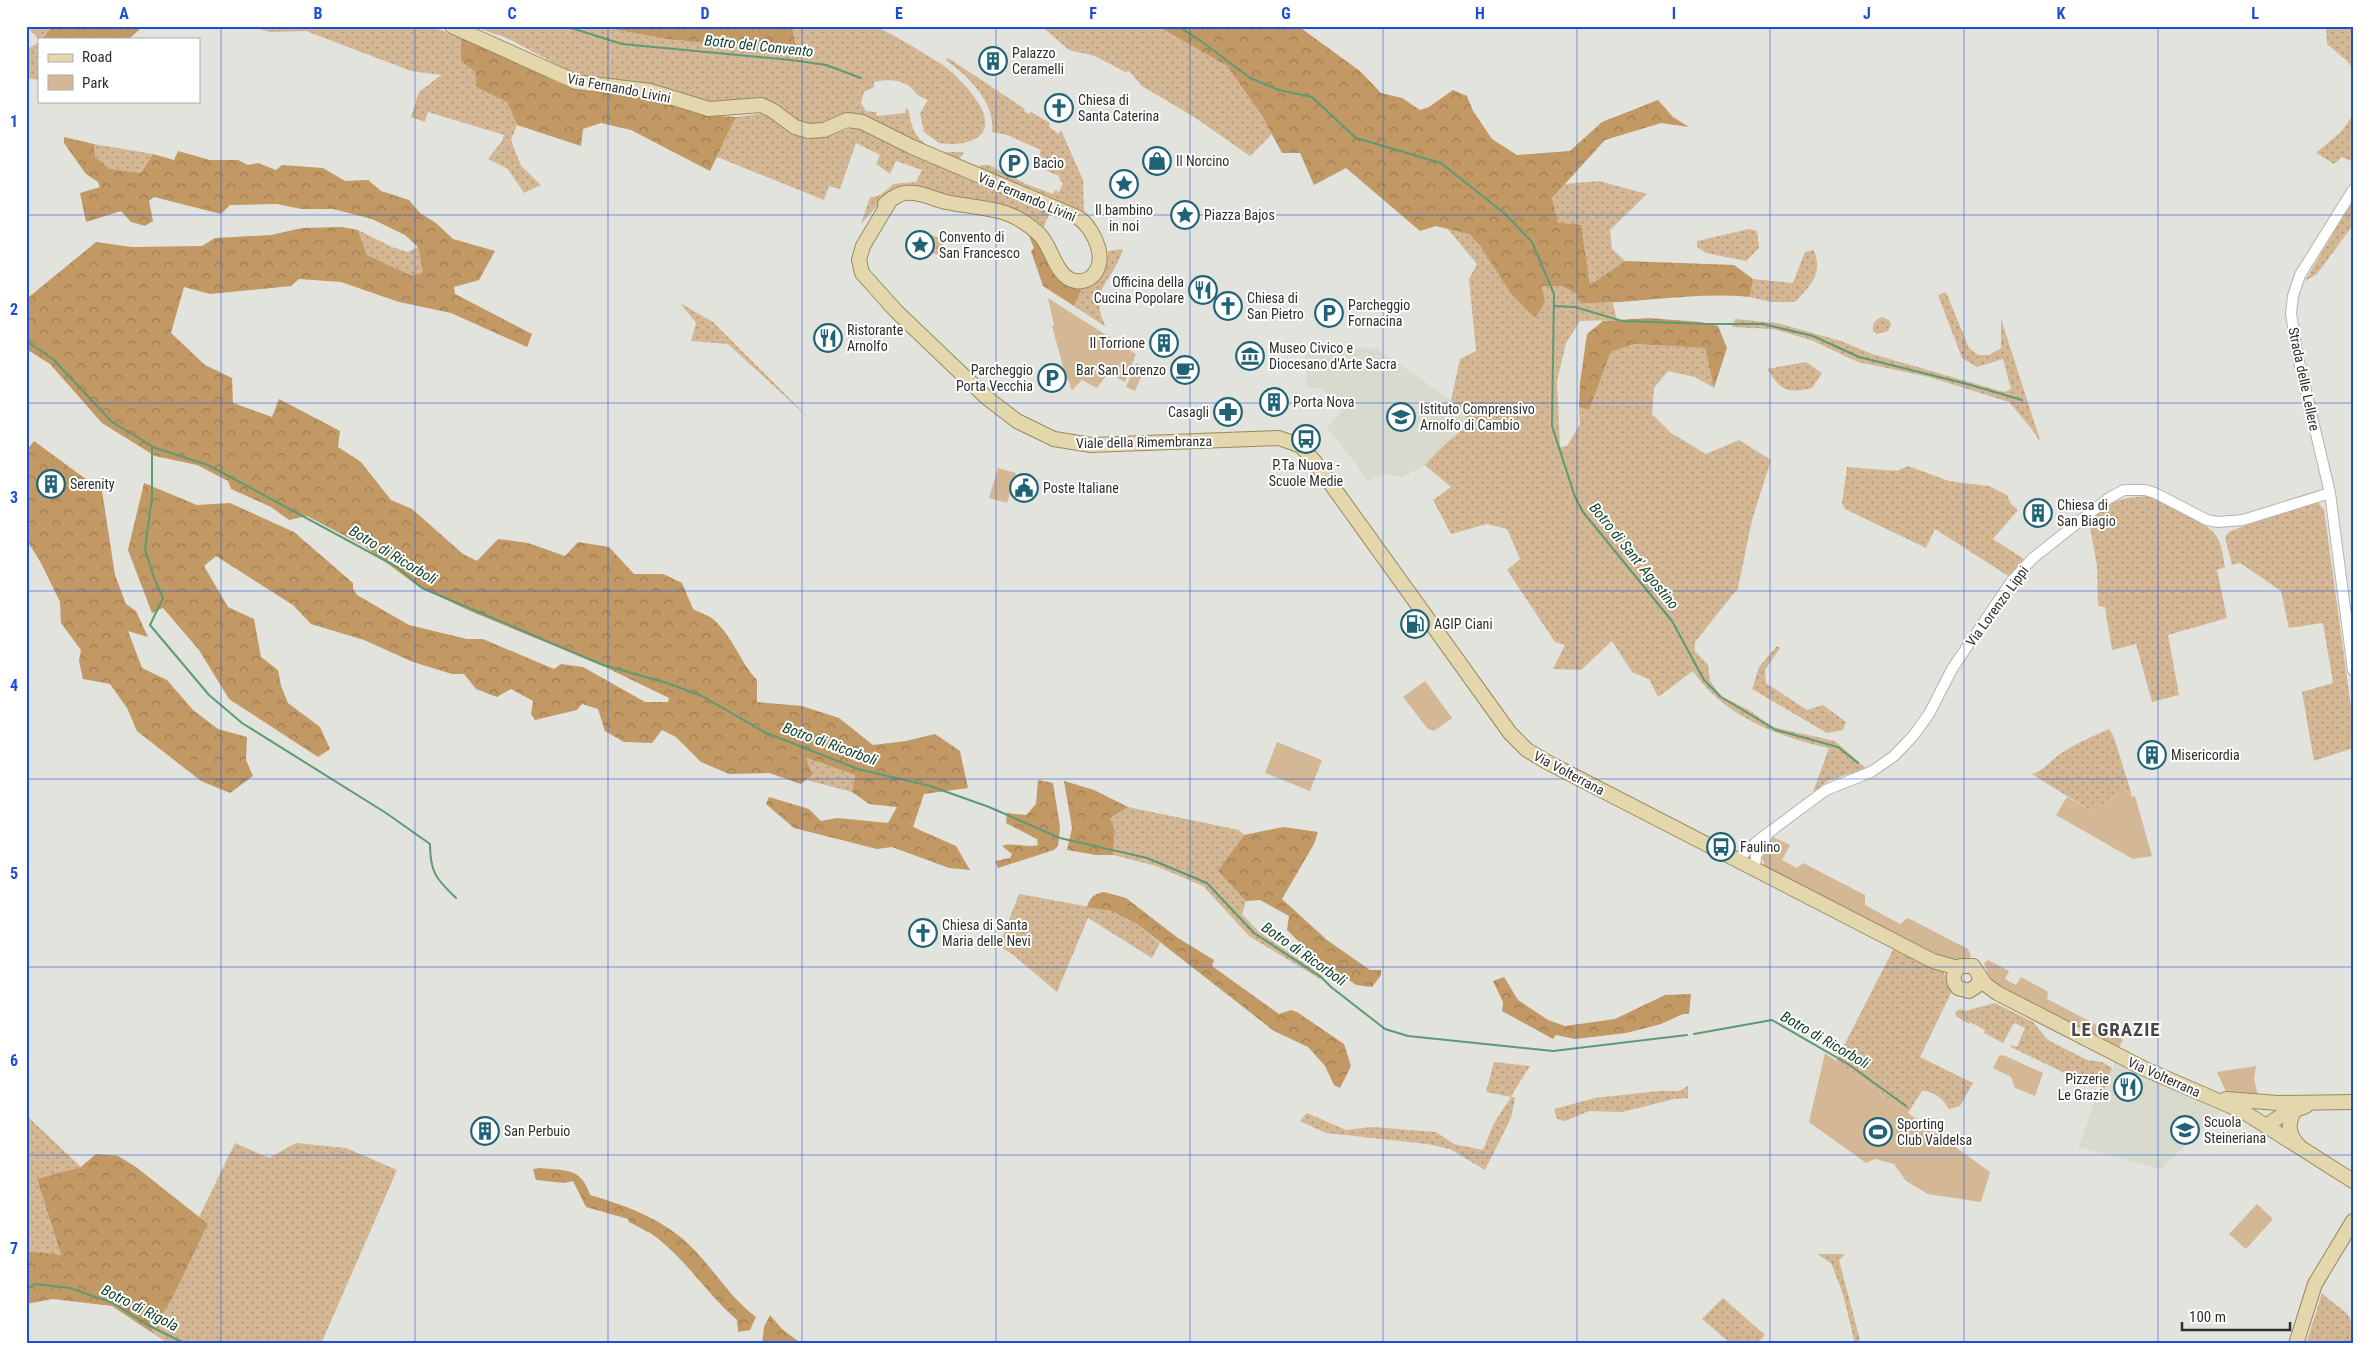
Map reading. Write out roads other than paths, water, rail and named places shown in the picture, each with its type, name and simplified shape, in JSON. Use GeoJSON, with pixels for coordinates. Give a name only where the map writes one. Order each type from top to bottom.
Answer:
{"type":"FeatureCollection","features":[{"type":"Feature","properties":{"kind":"main road","name":"Via Fernando Livini"},"geometry":{"type":"LineString","coordinates":[[452,26],[576,82],[650,91],[709,109],[761,105],[772,110],[795,127],[808,131],[824,130],[847,120],[857,120],[956,166],[1064,211],[1084,222],[1092,233],[1099,251],[1099,264],[1093,275],[1080,282],[1068,278],[1059,268],[1040,235],[1022,222],[999,210],[945,202],[914,193],[900,194],[891,199]]}},
{"type":"Feature","properties":{"kind":"main road","name":"Viale della Rimembranza"},"geometry":{"type":"LineString","coordinates":[[891,199],[876,211],[866,225],[853,251],[851,265],[862,285],[896,311],[1002,410],[1026,426],[1054,439],[1068,443],[1097,445],[1276,438],[1289,441]]}},
{"type":"Feature","properties":{"kind":"main road","name":"Via Volterrana"},"geometry":{"type":"LineString","coordinates":[[1289,441],[1303,448],[1315,462],[1500,719],[1522,746],[1553,766],[1956,973]]}},
{"type":"Feature","properties":{"kind":"main road","name":"Via Volterrana"},"geometry":{"type":"LineString","coordinates":[[1956,973],[1970,964],[1976,968],[1978,982]]}},
{"type":"Feature","properties":{"kind":"main road","name":"Via Volterrana"},"geometry":{"type":"LineString","coordinates":[[1956,973],[1956,985],[1961,990],[1969,991],[1978,982]]}},
{"type":"Feature","properties":{"kind":"main road","name":"Via Volterrana"},"geometry":{"type":"LineString","coordinates":[[1978,982],[2145,1069],[2184,1088],[2244,1112],[2328,1166]]}},
{"type":"Feature","properties":{"kind":"main road"},"geometry":{"type":"LineString","coordinates":[[2215,1099],[2278,1103],[2353,1102]]}},
{"type":"Feature","properties":{"kind":"main road"},"geometry":{"type":"LineString","coordinates":[[2266,1126],[2267,1114],[2278,1103]]}},
{"type":"Feature","properties":{"kind":"main road"},"geometry":{"type":"LineString","coordinates":[[2266,1126],[2282,1115],[2318,1103]]}},
{"type":"Feature","properties":{"kind":"main road"},"geometry":{"type":"LineString","coordinates":[[2295,1110],[2290,1120],[2290,1130],[2292,1138],[2302,1150]]}},
{"type":"Feature","properties":{"kind":"main road"},"geometry":{"type":"LineString","coordinates":[[2328,1166],[2353,1181]]}},
{"type":"Feature","properties":{"kind":"main road"},"geometry":{"type":"LineString","coordinates":[[2328,1166],[2347,1182],[2353,1190]]}},
{"type":"Feature","properties":{"kind":"main road"},"geometry":{"type":"LineString","coordinates":[[2296,1344],[2315,1284],[2353,1221]]}},
{"type":"Feature","properties":{"kind":"main road"},"geometry":{"type":"LineString","coordinates":[[2332,1258],[2353,1236]]}},
{"type":"Feature","properties":{"kind":"street","name":"Strada delle Lellere"},"geometry":{"type":"LineString","coordinates":[[2353,190],[2304,266],[2295,288],[2292,305],[2293,332],[2330,493],[2353,670]]}},
{"type":"Feature","properties":{"kind":"street","name":"Via Lorenzo Lippi"},"geometry":{"type":"LineString","coordinates":[[1738,860],[1768,834],[1826,790],[1871,772],[1894,756],[1929,714],[1952,668],[2011,582],[2033,558],[2109,498],[2124,490],[2145,490],[2166,498],[2197,516],[2218,522],[2230,522],[2243,520],[2330,493]]}},
{"type":"Feature","properties":{"kind":"street","name":"Via Lorenzo Lippi"},"geometry":{"type":"LineString","coordinates":[[1755,869],[1756,856],[1768,834]]}},
{"type":"Feature","properties":{"kind":"waterway","name":"Botro del Convento"},"geometry":{"type":"LineString","coordinates":[[565,26],[622,44],[791,60],[826,65],[861,78]]}},
{"type":"Feature","properties":{"kind":"waterway","name":"Botro di Sant' Agostino"},"geometry":{"type":"LineString","coordinates":[[1177,26],[1197,38],[1250,78],[1279,90],[1312,97],[1356,138],[1441,163],[1504,213],[1532,242],[1554,294],[1552,426],[1575,497],[1583,512],[1672,621],[1704,680],[1721,697],[1776,730],[1838,747],[1858,763]]}},
{"type":"Feature","properties":{"kind":"waterway"},"geometry":{"type":"LineString","coordinates":[[1554,306],[1575,307],[1622,321],[1763,324],[1813,336],[1859,357],[2022,400]]}},
{"type":"Feature","properties":{"kind":"waterway","name":"Botro di Ricorboli"},"geometry":{"type":"LineString","coordinates":[[26,341],[53,359],[112,422],[155,448],[208,465],[397,567],[422,588],[603,665],[667,683],[702,696],[764,732],[858,769],[930,786],[989,807],[1060,838],[1147,858],[1207,883],[1254,933],[1321,977],[1385,1029],[1408,1036],[1553,1051],[1687,1035]]}},
{"type":"Feature","properties":{"kind":"waterway"},"geometry":{"type":"LineString","coordinates":[[152,447],[152,497],[145,549],[154,578],[163,598],[150,625],[209,695],[242,723],[386,813],[430,844],[433,868],[439,880],[456,898]]}},
{"type":"Feature","properties":{"kind":"waterway","name":"Botro di Ricorboli"},"geometry":{"type":"LineString","coordinates":[[1694,1034],[1772,1020],[1848,1064],[1906,1106]]}},
{"type":"Feature","properties":{"kind":"waterway","name":"Botro di Rigola"},"geometry":{"type":"LineString","coordinates":[[26,1289],[35,1284],[70,1288],[113,1303],[146,1324],[186,1344]]}},
{"type":"Feature","properties":{"kind":"place","name":"Palazzo Ceramelli"},"geometry":{"type":"Point","coordinates":[993,61]}},
{"type":"Feature","properties":{"kind":"place","name":"Chiesa di Santa Caterina"},"geometry":{"type":"Point","coordinates":[1059,108]}},
{"type":"Feature","properties":{"kind":"place","name":"Il Norcino"},"geometry":{"type":"Point","coordinates":[1157,161]}},
{"type":"Feature","properties":{"kind":"place","name":"Bacìo"},"geometry":{"type":"Point","coordinates":[1014,163]}},
{"type":"Feature","properties":{"kind":"place","name":"Il bambino in noi"},"geometry":{"type":"Point","coordinates":[1124,184]}},
{"type":"Feature","properties":{"kind":"place","name":"Piazza Bajos"},"geometry":{"type":"Point","coordinates":[1185,215]}},
{"type":"Feature","properties":{"kind":"place","name":"Convento di San Francesco"},"geometry":{"type":"Point","coordinates":[920,245]}},
{"type":"Feature","properties":{"kind":"place","name":"Officina della Cucina Popolare"},"geometry":{"type":"Point","coordinates":[1203,290]}},
{"type":"Feature","properties":{"kind":"place","name":"Chiesa di San Pietro"},"geometry":{"type":"Point","coordinates":[1228,306]}},
{"type":"Feature","properties":{"kind":"place","name":"Parcheggio Fornacina"},"geometry":{"type":"Point","coordinates":[1329,313]}},
{"type":"Feature","properties":{"kind":"place","name":"Ristorante Arnolfo"},"geometry":{"type":"Point","coordinates":[828,338]}},
{"type":"Feature","properties":{"kind":"place","name":"Il Torrione"},"geometry":{"type":"Point","coordinates":[1164,343]}},
{"type":"Feature","properties":{"kind":"place","name":"Museo Civico e Diocesano d'Arte Sacra"},"geometry":{"type":"Point","coordinates":[1250,356]}},
{"type":"Feature","properties":{"kind":"place","name":"Bar San Lorenzo"},"geometry":{"type":"Point","coordinates":[1185,370]}},
{"type":"Feature","properties":{"kind":"place","name":"Parcheggio Porta Vecchia"},"geometry":{"type":"Point","coordinates":[1052,378]}},
{"type":"Feature","properties":{"kind":"place","name":"Porta Nova"},"geometry":{"type":"Point","coordinates":[1274,402]}},
{"type":"Feature","properties":{"kind":"place","name":"Casagli"},"geometry":{"type":"Point","coordinates":[1228,412]}},
{"type":"Feature","properties":{"kind":"place","name":"Istituto Comprensivo Arnolfo di Cambio"},"geometry":{"type":"Point","coordinates":[1401,417]}},
{"type":"Feature","properties":{"kind":"place","name":"P.Ta Nuova - Scuole Medie"},"geometry":{"type":"Point","coordinates":[1306,439]}},
{"type":"Feature","properties":{"kind":"place","name":"Serenity"},"geometry":{"type":"Point","coordinates":[51,484]}},
{"type":"Feature","properties":{"kind":"place","name":"Poste Italiane"},"geometry":{"type":"Point","coordinates":[1024,488]}},
{"type":"Feature","properties":{"kind":"place","name":"Chiesa di San Biagio"},"geometry":{"type":"Point","coordinates":[2038,513]}},
{"type":"Feature","properties":{"kind":"place","name":"AGIP Ciani"},"geometry":{"type":"Point","coordinates":[1415,624]}},
{"type":"Feature","properties":{"kind":"place","name":"Misericordia"},"geometry":{"type":"Point","coordinates":[2152,755]}},
{"type":"Feature","properties":{"kind":"place","name":"Faulino"},"geometry":{"type":"Point","coordinates":[1721,847]}},
{"type":"Feature","properties":{"kind":"place","name":"Chiesa di Santa Maria delle Nevi"},"geometry":{"type":"Point","coordinates":[923,933]}},
{"type":"Feature","properties":{"kind":"place","name":"Pizzerie Le Grazie"},"geometry":{"type":"Point","coordinates":[2128,1087]}},
{"type":"Feature","properties":{"kind":"place","name":"Scuola Steineriana"},"geometry":{"type":"Point","coordinates":[2185,1130]}},
{"type":"Feature","properties":{"kind":"place","name":"San Perbuio"},"geometry":{"type":"Point","coordinates":[485,1131]}},
{"type":"Feature","properties":{"kind":"place","name":"Sporting Club Valdelsa"},"geometry":{"type":"Point","coordinates":[1878,1132]}},
{"type":"Feature","properties":{"kind":"district","name":"LE GRAZIE"},"geometry":{"type":"Point","coordinates":[2116,1029]}}]}
